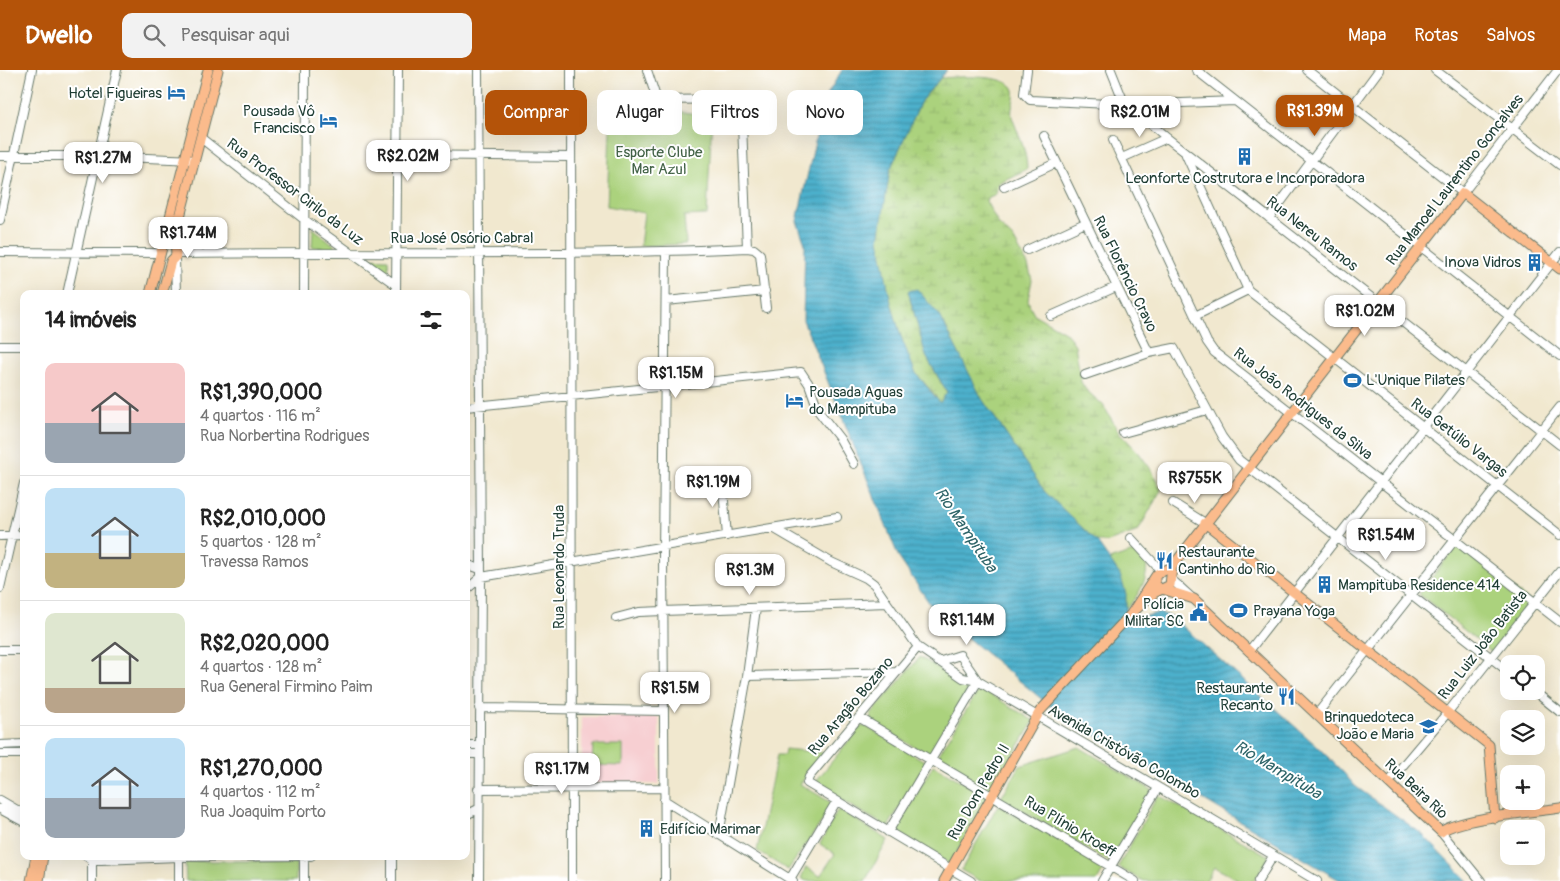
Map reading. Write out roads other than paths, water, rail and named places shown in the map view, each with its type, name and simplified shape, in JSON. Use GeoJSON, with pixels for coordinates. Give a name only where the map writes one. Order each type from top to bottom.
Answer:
{"type":"FeatureCollection","features":[{"type":"Feature","properties":{"kind":"main road"},"geometry":{"type":"LineString","coordinates":[[151,290],[208,70]]}},
{"type":"Feature","properties":{"kind":"main road"},"geometry":{"type":"LineString","coordinates":[[163,290],[174,255],[195,160],[218,70]]}},
{"type":"Feature","properties":{"kind":"main road"},"geometry":{"type":"LineString","coordinates":[[1463,192],[1560,269]]}},
{"type":"Feature","properties":{"kind":"main road","name":"Rua Manoel Laurentino Gonçalves"},"geometry":{"type":"LineString","coordinates":[[1131,614],[1154,578],[1172,567],[1463,192]]}},
{"type":"Feature","properties":{"kind":"main road"},"geometry":{"type":"LineString","coordinates":[[160,253],[167,246],[174,255]]}},
{"type":"Feature","properties":{"kind":"main road"},"geometry":{"type":"LineString","coordinates":[[160,253],[164,261],[174,255]]}},
{"type":"Feature","properties":{"kind":"main road"},"geometry":{"type":"LineString","coordinates":[[1205,523],[1490,746],[1495,818]]}},
{"type":"Feature","properties":{"kind":"main road"},"geometry":{"type":"LineString","coordinates":[[1131,614],[1162,589],[1169,587],[1172,567]]}},
{"type":"Feature","properties":{"kind":"main road","name":"Rua Beira Rio"},"geometry":{"type":"LineString","coordinates":[[1162,572],[1168,573],[1171,579]]}},
{"type":"Feature","properties":{"kind":"main road"},"geometry":{"type":"LineString","coordinates":[[1154,578],[1156,585],[1162,589]]}},
{"type":"Feature","properties":{"kind":"main road","name":"Rua Beira Rio"},"geometry":{"type":"LineString","coordinates":[[1162,589],[1194,599],[1441,832]]}},
{"type":"Feature","properties":{"kind":"main road","name":"Rua Dom Pedro II"},"geometry":{"type":"LineString","coordinates":[[944,881],[1037,717],[1131,614]]}},
{"type":"Feature","properties":{"kind":"main road"},"geometry":{"type":"LineString","coordinates":[[1441,832],[1460,824],[1560,808]]}},
{"type":"Feature","properties":{"kind":"main road"},"geometry":{"type":"LineString","coordinates":[[31,881],[35,860]]}},
{"type":"Feature","properties":{"kind":"main road"},"geometry":{"type":"LineString","coordinates":[[39,881],[42,860]]}},
{"type":"Feature","properties":{"kind":"street"},"geometry":{"type":"LineString","coordinates":[[0,220],[32,70]]}},
{"type":"Feature","properties":{"kind":"street"},"geometry":{"type":"LineString","coordinates":[[68,290],[118,70]]}},
{"type":"Feature","properties":{"kind":"street"},"geometry":{"type":"LineString","coordinates":[[304,290],[306,70]]}},
{"type":"Feature","properties":{"kind":"street"},"geometry":{"type":"LineString","coordinates":[[396,290],[398,70]]}},
{"type":"Feature","properties":{"kind":"street"},"geometry":{"type":"LineString","coordinates":[[478,70],[480,154],[478,881]]}},
{"type":"Feature","properties":{"kind":"street","name":"Rua Leonardo Truda"},"geometry":{"type":"LineString","coordinates":[[571,70],[572,881]]}},
{"type":"Feature","properties":{"kind":"street"},"geometry":{"type":"LineString","coordinates":[[647,70],[657,100],[741,99],[747,248],[754,249],[760,254],[766,308]]}},
{"type":"Feature","properties":{"kind":"street"},"geometry":{"type":"LineString","coordinates":[[1027,70],[1024,94],[1030,100],[1128,105],[1235,101]]}},
{"type":"Feature","properties":{"kind":"street","name":"Rua Nereu Ramos"},"geometry":{"type":"LineString","coordinates":[[1111,70],[1121,96],[1128,105],[1167,138],[1560,445]]}},
{"type":"Feature","properties":{"kind":"street"},"geometry":{"type":"LineString","coordinates":[[1196,70],[1560,356]]}},
{"type":"Feature","properties":{"kind":"street"},"geometry":{"type":"LineString","coordinates":[[1307,70],[1463,192]]}},
{"type":"Feature","properties":{"kind":"street"},"geometry":{"type":"LineString","coordinates":[[1269,218],[1379,70]]}},
{"type":"Feature","properties":{"kind":"street"},"geometry":{"type":"LineString","coordinates":[[1435,70],[1560,165]]}},
{"type":"Feature","properties":{"kind":"street","name":"Rua Manoel Laurentino Gonçalves"},"geometry":{"type":"LineString","coordinates":[[1463,192],[1558,70]]}},
{"type":"Feature","properties":{"kind":"street","name":"Rua Florêncio Cravo"},"geometry":{"type":"LineString","coordinates":[[1044,136],[1149,353],[1174,348],[1230,450],[1500,665]]}},
{"type":"Feature","properties":{"kind":"street","name":"Rua Professor Cirilo da Luz"},"geometry":{"type":"LineString","coordinates":[[201,138],[305,220],[396,285]]}},
{"type":"Feature","properties":{"kind":"street"},"geometry":{"type":"LineString","coordinates":[[1122,158],[1167,138]]}},
{"type":"Feature","properties":{"kind":"street","name":"Rua João Rodrigues da Silva"},"geometry":{"type":"LineString","coordinates":[[1112,140],[1195,316],[1214,352],[1560,622]]}},
{"type":"Feature","properties":{"kind":"street","name":"Rua Getúlio Vargas"},"geometry":{"type":"LineString","coordinates":[[1185,152],[1248,290],[1560,535]]}},
{"type":"Feature","properties":{"kind":"street"},"geometry":{"type":"LineString","coordinates":[[397,155],[480,154],[571,157]]}},
{"type":"Feature","properties":{"kind":"street"},"geometry":{"type":"LineString","coordinates":[[0,156],[98,156],[195,160]]}},
{"type":"Feature","properties":{"kind":"street"},"geometry":{"type":"LineString","coordinates":[[1004,187],[1056,163]]}},
{"type":"Feature","properties":{"kind":"street"},"geometry":{"type":"LineString","coordinates":[[1027,250],[1085,223]]}},
{"type":"Feature","properties":{"kind":"street","name":"Rua José Osório Cabral"},"geometry":{"type":"LineString","coordinates":[[174,255],[350,251],[479,253],[666,252],[747,248]]}},
{"type":"Feature","properties":{"kind":"street"},"geometry":{"type":"LineString","coordinates":[[0,252],[160,253]]}},
{"type":"Feature","properties":{"kind":"street"},"geometry":{"type":"LineString","coordinates":[[664,881],[663,546],[666,252]]}},
{"type":"Feature","properties":{"kind":"street"},"geometry":{"type":"LineString","coordinates":[[1249,651],[1560,252]]}},
{"type":"Feature","properties":{"kind":"street"},"geometry":{"type":"LineString","coordinates":[[174,255],[176,290]]}},
{"type":"Feature","properties":{"kind":"street"},"geometry":{"type":"LineString","coordinates":[[1051,316],[1116,287]]}},
{"type":"Feature","properties":{"kind":"street"},"geometry":{"type":"LineString","coordinates":[[1195,316],[1248,290]]}},
{"type":"Feature","properties":{"kind":"street"},"geometry":{"type":"LineString","coordinates":[[666,301],[765,292]]}},
{"type":"Feature","properties":{"kind":"street"},"geometry":{"type":"LineString","coordinates":[[0,346],[20,346]]}},
{"type":"Feature","properties":{"kind":"street"},"geometry":{"type":"LineString","coordinates":[[1086,375],[1149,353]]}},
{"type":"Feature","properties":{"kind":"street"},"geometry":{"type":"LineString","coordinates":[[470,407],[801,372],[809,384],[819,412],[840,439],[854,464]]}},
{"type":"Feature","properties":{"kind":"street"},"geometry":{"type":"LineString","coordinates":[[1317,714],[1560,407]]}},
{"type":"Feature","properties":{"kind":"street"},"geometry":{"type":"LineString","coordinates":[[1123,433],[1207,410]]}},
{"type":"Feature","properties":{"kind":"street"},"geometry":{"type":"LineString","coordinates":[[722,478],[726,536]]}},
{"type":"Feature","properties":{"kind":"street"},"geometry":{"type":"LineString","coordinates":[[0,588],[20,501]]}},
{"type":"Feature","properties":{"kind":"street"},"geometry":{"type":"LineString","coordinates":[[1174,503],[1205,523]]}},
{"type":"Feature","properties":{"kind":"street"},"geometry":{"type":"LineString","coordinates":[[470,567],[480,573],[573,562],[836,517]]}},
{"type":"Feature","properties":{"kind":"street","name":"Avenida Cristóvão Colombo"},"geometry":{"type":"LineString","coordinates":[[773,528],[831,562],[866,578],[874,584],[918,647],[938,662],[963,678],[978,681],[1317,881]]}},
{"type":"Feature","properties":{"kind":"street"},"geometry":{"type":"LineString","coordinates":[[0,536],[20,536]]}},
{"type":"Feature","properties":{"kind":"street","name":"Rua Beira Rio"},"geometry":{"type":"LineString","coordinates":[[1131,538],[1162,572]]}},
{"type":"Feature","properties":{"kind":"street"},"geometry":{"type":"LineString","coordinates":[[1151,559],[1154,578]]}},
{"type":"Feature","properties":{"kind":"street","name":"Rua Luiz João Batista"},"geometry":{"type":"LineString","coordinates":[[1389,782],[1448,712],[1560,571]]}},
{"type":"Feature","properties":{"kind":"street"},"geometry":{"type":"LineString","coordinates":[[470,585],[480,573]]}},
{"type":"Feature","properties":{"kind":"street","name":"Rua Beira Rio"},"geometry":{"type":"LineString","coordinates":[[1171,579],[1194,599]]}},
{"type":"Feature","properties":{"kind":"street"},"geometry":{"type":"LineString","coordinates":[[616,618],[639,612],[663,610],[887,603]]}},
{"type":"Feature","properties":{"kind":"street"},"geometry":{"type":"LineString","coordinates":[[719,835],[747,676],[756,608]]}},
{"type":"Feature","properties":{"kind":"street","name":"Rua Aragão Bozano"},"geometry":{"type":"LineString","coordinates":[[836,802],[807,783],[809,777],[918,647]]}},
{"type":"Feature","properties":{"kind":"street"},"geometry":{"type":"LineString","coordinates":[[0,650],[20,650]]}},
{"type":"Feature","properties":{"kind":"street"},"geometry":{"type":"LineString","coordinates":[[888,832],[978,681],[960,655],[938,662]]}},
{"type":"Feature","properties":{"kind":"street"},"geometry":{"type":"LineString","coordinates":[[747,676],[897,672]]}},
{"type":"Feature","properties":{"kind":"street"},"geometry":{"type":"LineString","coordinates":[[1545,700],[1560,712]]}},
{"type":"Feature","properties":{"kind":"street"},"geometry":{"type":"LineString","coordinates":[[479,708],[664,711]]}},
{"type":"Feature","properties":{"kind":"street","name":"Rua Plínio Kroeff"},"geometry":{"type":"LineString","coordinates":[[860,718],[1135,881]]}},
{"type":"Feature","properties":{"kind":"street"},"geometry":{"type":"LineString","coordinates":[[0,745],[20,744]]}},
{"type":"Feature","properties":{"kind":"street"},"geometry":{"type":"LineString","coordinates":[[470,745],[478,745]]}},
{"type":"Feature","properties":{"kind":"street"},"geometry":{"type":"LineString","coordinates":[[0,754],[20,754]]}},
{"type":"Feature","properties":{"kind":"street"},"geometry":{"type":"LineString","coordinates":[[470,754],[478,754]]}},
{"type":"Feature","properties":{"kind":"street"},"geometry":{"type":"LineString","coordinates":[[478,789],[573,790],[664,788]]}},
{"type":"Feature","properties":{"kind":"street"},"geometry":{"type":"LineString","coordinates":[[1102,881],[1158,788]]}},
{"type":"Feature","properties":{"kind":"street"},"geometry":{"type":"LineString","coordinates":[[0,800],[20,812]]}},
{"type":"Feature","properties":{"kind":"street"},"geometry":{"type":"LineString","coordinates":[[664,800],[787,879],[836,802],[971,881]]}},
{"type":"Feature","properties":{"kind":"street"},"geometry":{"type":"LineString","coordinates":[[0,809],[20,820]]}},
{"type":"Feature","properties":{"kind":"street"},"geometry":{"type":"LineString","coordinates":[[470,813],[478,809]]}},
{"type":"Feature","properties":{"kind":"street","name":"Rua Beira Rio"},"geometry":{"type":"LineString","coordinates":[[1441,832],[1481,881]]}},
{"type":"Feature","properties":{"kind":"street"},"geometry":{"type":"LineString","coordinates":[[1258,881],[1273,856]]}},
{"type":"Feature","properties":{"kind":"street"},"geometry":{"type":"LineString","coordinates":[[92,881],[94,860]]}},
{"type":"Feature","properties":{"kind":"street"},"geometry":{"type":"LineString","coordinates":[[178,881],[179,860]]}},
{"type":"Feature","properties":{"kind":"street"},"geometry":{"type":"LineString","coordinates":[[304,860],[304,881]]}},
{"type":"Feature","properties":{"kind":"street"},"geometry":{"type":"LineString","coordinates":[[392,860],[392,881]]}},
{"type":"Feature","properties":{"kind":"water","name":"Rio Mampituba"},"geometry":{"type":"Polygon","coordinates":[[[842,70],[947,70],[921,101],[890,170],[879,239],[890,299],[901,337],[915,372],[940,403],[947,392],[926,356],[908,291],[917,289],[940,316],[982,399],[1045,492],[1097,542],[1120,575],[1126,594],[1126,611],[1137,618],[1158,613],[1171,616],[1318,747],[1355,786],[1422,834],[1468,881],[1341,881],[1061,715],[949,623],[944,625],[899,558],[803,320],[805,244],[797,221],[817,135],[863,135],[863,90],[830,90],[842,70]]]}},
{"type":"Feature","properties":{"kind":"place","name":"Hotel Figueiras"},"geometry":{"type":"Point","coordinates":[176,93]}},
{"type":"Feature","properties":{"kind":"place","name":"Pousada Vô Francisco"},"geometry":{"type":"Point","coordinates":[329,120]}},
{"type":"Feature","properties":{"kind":"place","name":"Leonforte Costrutora e Incorporadora"},"geometry":{"type":"Point","coordinates":[1245,157]}},
{"type":"Feature","properties":{"kind":"place","name":"Inova Vidros"},"geometry":{"type":"Point","coordinates":[1535,262]}},
{"type":"Feature","properties":{"kind":"place","name":"L'Unique Pilates"},"geometry":{"type":"Point","coordinates":[1352,380]}},
{"type":"Feature","properties":{"kind":"place","name":"Pousada Aguas do Mampituba"},"geometry":{"type":"Point","coordinates":[795,401]}},
{"type":"Feature","properties":{"kind":"place","name":"Restaurante Cantinho do Rio"},"geometry":{"type":"Point","coordinates":[1164,561]}},
{"type":"Feature","properties":{"kind":"place","name":"Mampituba Residence 414"},"geometry":{"type":"Point","coordinates":[1324,585]}},
{"type":"Feature","properties":{"kind":"place","name":"Prayana Yoga"},"geometry":{"type":"Point","coordinates":[1239,611]}},
{"type":"Feature","properties":{"kind":"place","name":"Polícia Militar SC"},"geometry":{"type":"Point","coordinates":[1198,613]}},
{"type":"Feature","properties":{"kind":"place","name":"Restaurante Recanto"},"geometry":{"type":"Point","coordinates":[1287,697]}},
{"type":"Feature","properties":{"kind":"place","name":"Brinquedoteca João e Maria"},"geometry":{"type":"Point","coordinates":[1428,726]}},
{"type":"Feature","properties":{"kind":"place","name":"Edifício Marimar"},"geometry":{"type":"Point","coordinates":[646,829]}},
{"type":"Feature","properties":{"kind":"park label","name":"Esporte Clube Mar Azul"},"geometry":{"type":"Point","coordinates":[659,160]}}]}
